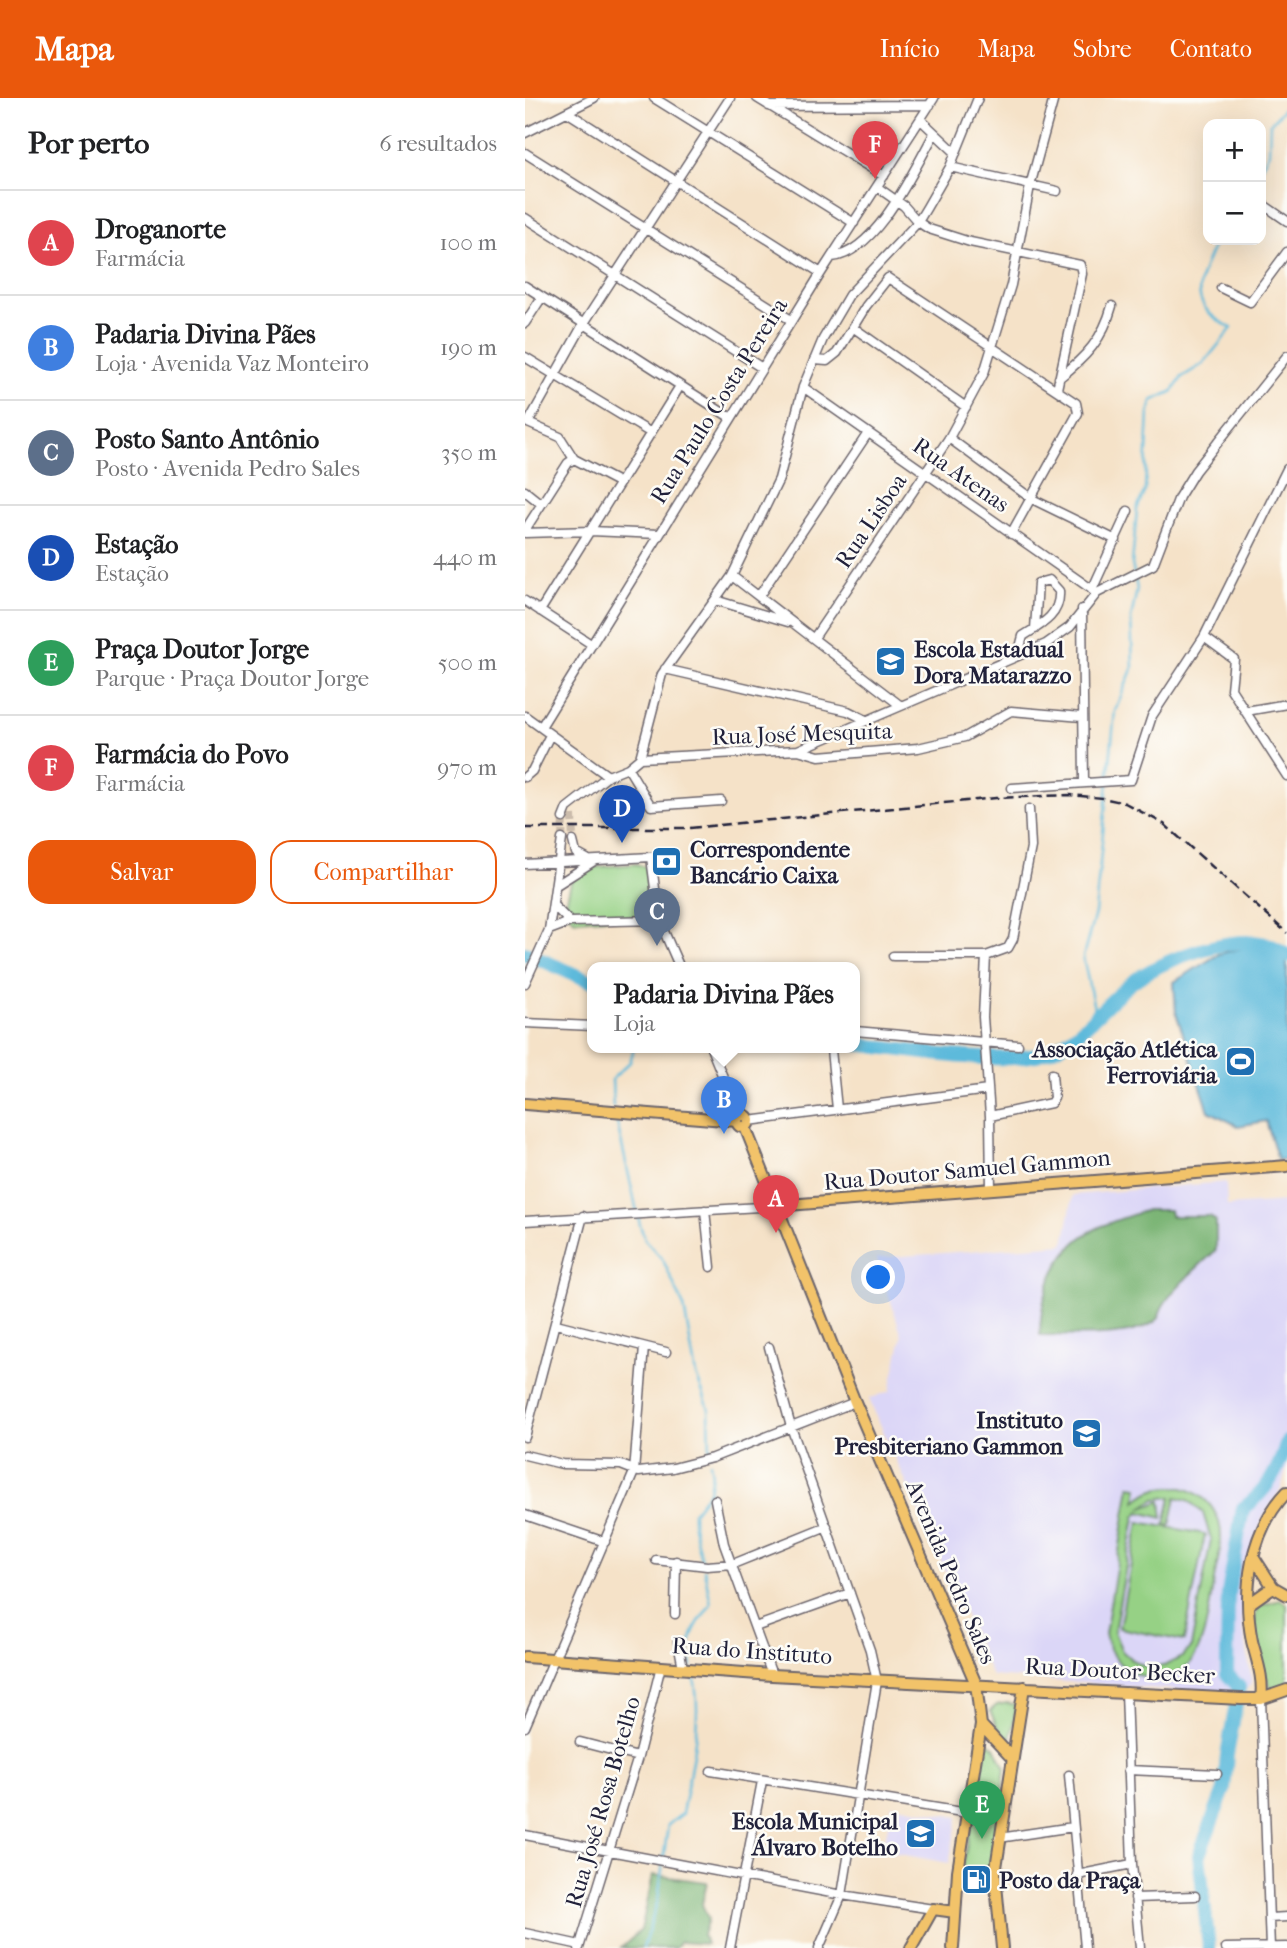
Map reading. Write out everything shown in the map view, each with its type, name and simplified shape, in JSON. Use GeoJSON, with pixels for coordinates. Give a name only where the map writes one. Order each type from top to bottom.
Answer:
{"type":"FeatureCollection","features":[{"type":"Feature","properties":{"kind":"main road"},"geometry":{"type":"LineString","coordinates":[[525,1104],[742,1121]]}},
{"type":"Feature","properties":{"kind":"main road","name":"Avenida Pedro Sales"},"geometry":{"type":"LineString","coordinates":[[742,1121],[855,1402],[976,1684],[981,1725],[958,1871],[953,1948]]}},
{"type":"Feature","properties":{"kind":"main road","name":"Rua Doutor Samuel Gammon"},"geometry":{"type":"LineString","coordinates":[[775,1206],[1287,1166]]}},
{"type":"Feature","properties":{"kind":"main road"},"geometry":{"type":"LineString","coordinates":[[1261,1699],[1263,1682],[1252,1639],[1249,1604],[1253,1556],[1267,1519],[1287,1492]]}},
{"type":"Feature","properties":{"kind":"main road"},"geometry":{"type":"LineString","coordinates":[[1253,1556],[1273,1587],[1287,1595]]}},
{"type":"Feature","properties":{"kind":"main road"},"geometry":{"type":"LineString","coordinates":[[1249,1604],[1273,1587]]}},
{"type":"Feature","properties":{"kind":"main road","name":"Rua do Instituto"},"geometry":{"type":"LineString","coordinates":[[525,1657],[772,1675],[976,1684]]}},
{"type":"Feature","properties":{"kind":"main road"},"geometry":{"type":"LineString","coordinates":[[1263,1682],[1282,1692]]}},
{"type":"Feature","properties":{"kind":"main road","name":"Rua Doutor Becker"},"geometry":{"type":"LineString","coordinates":[[976,1684],[1241,1699],[1261,1699],[1282,1692]]}},
{"type":"Feature","properties":{"kind":"main road"},"geometry":{"type":"LineString","coordinates":[[1002,1948],[995,1874],[1011,1757],[1024,1687]]}},
{"type":"Feature","properties":{"kind":"main road"},"geometry":{"type":"LineString","coordinates":[[981,1725],[1011,1757]]}},
{"type":"Feature","properties":{"kind":"main road"},"geometry":{"type":"LineString","coordinates":[[911,1948],[933,1909],[955,1912]]}},
{"type":"Feature","properties":{"kind":"street"},"geometry":{"type":"LineString","coordinates":[[525,133],[594,98]]}},
{"type":"Feature","properties":{"kind":"street"},"geometry":{"type":"LineString","coordinates":[[654,98],[854,223]]}},
{"type":"Feature","properties":{"kind":"street"},"geometry":{"type":"LineString","coordinates":[[620,483],[574,459],[560,437],[526,423],[584,323],[730,98]]}},
{"type":"Feature","properties":{"kind":"street"},"geometry":{"type":"LineString","coordinates":[[757,98],[884,176]]}},
{"type":"Feature","properties":{"kind":"street"},"geometry":{"type":"LineString","coordinates":[[563,818],[573,803],[608,776],[628,768],[640,758],[659,681],[732,576],[779,479],[803,387],[823,339],[849,295],[918,222],[950,167],[978,98]]}},
{"type":"Feature","properties":{"kind":"street","name":"Rua Lisboa"},"geometry":{"type":"LineString","coordinates":[[814,638],[949,438],[994,348],[1019,253],[1030,186],[1053,98]]}},
{"type":"Feature","properties":{"kind":"street"},"geometry":{"type":"LineString","coordinates":[[769,106],[932,102]]}},
{"type":"Feature","properties":{"kind":"street","name":"Rua Paulo Costa Pereira"},"geometry":{"type":"LineString","coordinates":[[541,727],[791,320],[932,102]]}},
{"type":"Feature","properties":{"kind":"street"},"geometry":{"type":"LineString","coordinates":[[567,112],[821,273]]}},
{"type":"Feature","properties":{"kind":"street"},"geometry":{"type":"LineString","coordinates":[[921,120],[956,153]]}},
{"type":"Feature","properties":{"kind":"street"},"geometry":{"type":"LineString","coordinates":[[832,257],[853,252],[895,200],[934,134]]}},
{"type":"Feature","properties":{"kind":"street"},"geometry":{"type":"LineString","coordinates":[[525,153],[791,320]]}},
{"type":"Feature","properties":{"kind":"street"},"geometry":{"type":"LineString","coordinates":[[950,167],[1057,191]]}},
{"type":"Feature","properties":{"kind":"street"},"geometry":{"type":"LineString","coordinates":[[877,187],[918,222],[941,234],[1075,263],[1082,268],[1057,389]]}},
{"type":"Feature","properties":{"kind":"street"},"geometry":{"type":"LineString","coordinates":[[1266,207],[1287,221]]}},
{"type":"Feature","properties":{"kind":"street"},"geometry":{"type":"LineString","coordinates":[[525,218],[762,368]]}},
{"type":"Feature","properties":{"kind":"street"},"geometry":{"type":"LineString","coordinates":[[1221,288],[1245,302],[1255,298],[1287,253]]}},
{"type":"Feature","properties":{"kind":"street"},"geometry":{"type":"LineString","coordinates":[[814,360],[827,361],[833,358],[866,306],[888,278],[1057,389],[1080,409],[1011,534]]}},
{"type":"Feature","properties":{"kind":"street"},"geometry":{"type":"LineString","coordinates":[[525,286],[731,418]]}},
{"type":"Feature","properties":{"kind":"street"},"geometry":{"type":"LineString","coordinates":[[525,323],[542,297]]}},
{"type":"Feature","properties":{"kind":"street"},"geometry":{"type":"LineString","coordinates":[[1059,378],[1089,354],[1098,342],[1112,306]]}},
{"type":"Feature","properties":{"kind":"street"},"geometry":{"type":"LineString","coordinates":[[854,328],[966,407]]}},
{"type":"Feature","properties":{"kind":"street"},"geometry":{"type":"LineString","coordinates":[[1094,591],[1148,568],[1156,561],[1179,497],[1287,356]]}},
{"type":"Feature","properties":{"kind":"street"},"geometry":{"type":"LineString","coordinates":[[525,357],[651,433]]}},
{"type":"Feature","properties":{"kind":"street"},"geometry":{"type":"LineString","coordinates":[[540,611],[680,386]]}},
{"type":"Feature","properties":{"kind":"street","name":"Rua Atenas"},"geometry":{"type":"LineString","coordinates":[[803,387],[1094,591]]}},
{"type":"Feature","properties":{"kind":"street"},"geometry":{"type":"LineString","coordinates":[[758,596],[868,433]]}},
{"type":"Feature","properties":{"kind":"street"},"geometry":{"type":"LineString","coordinates":[[949,438],[1032,499],[1116,540]]}},
{"type":"Feature","properties":{"kind":"street"},"geometry":{"type":"LineString","coordinates":[[574,459],[568,463],[540,503],[525,532],[659,534]]}},
{"type":"Feature","properties":{"kind":"street"},"geometry":{"type":"LineString","coordinates":[[1012,788],[1131,780],[1151,716],[1205,637],[1287,469]]}},
{"type":"Feature","properties":{"kind":"street"},"geometry":{"type":"LineString","coordinates":[[525,491],[540,503]]}},
{"type":"Feature","properties":{"kind":"street"},"geometry":{"type":"LineString","coordinates":[[798,750],[1058,638],[1094,591],[1128,511]]}},
{"type":"Feature","properties":{"kind":"street"},"geometry":{"type":"LineString","coordinates":[[732,576],[901,706]]}},
{"type":"Feature","properties":{"kind":"street"},"geometry":{"type":"LineString","coordinates":[[1018,655],[1020,640],[1035,629],[1050,618],[1059,601],[1059,591],[1049,580],[1038,583],[1035,629]]}},
{"type":"Feature","properties":{"kind":"street"},"geometry":{"type":"LineString","coordinates":[[715,600],[794,624]]}},
{"type":"Feature","properties":{"kind":"street"},"geometry":{"type":"LineString","coordinates":[[525,601],[591,644]]}},
{"type":"Feature","properties":{"kind":"street"},"geometry":{"type":"LineString","coordinates":[[1082,609],[1084,782]]}},
{"type":"Feature","properties":{"kind":"street"},"geometry":{"type":"LineString","coordinates":[[1205,637],[1234,659],[1231,689],[1287,776]]}},
{"type":"Feature","properties":{"kind":"street"},"geometry":{"type":"LineString","coordinates":[[665,669],[848,711],[866,720]]}},
{"type":"Feature","properties":{"kind":"street"},"geometry":{"type":"LineString","coordinates":[[1246,711],[1287,705]]}},
{"type":"Feature","properties":{"kind":"street","name":"Rua José Mesquita"},"geometry":{"type":"LineString","coordinates":[[640,758],[798,750],[819,756],[918,748],[965,737],[1011,711],[1082,717]]}},
{"type":"Feature","properties":{"kind":"street"},"geometry":{"type":"LineString","coordinates":[[525,716],[608,776]]}},
{"type":"Feature","properties":{"kind":"street"},"geometry":{"type":"LineString","coordinates":[[525,777],[532,771],[550,735]]}},
{"type":"Feature","properties":{"kind":"street"},"geometry":{"type":"LineString","coordinates":[[628,768],[651,806],[721,801]]}},
{"type":"Feature","properties":{"kind":"street"},"geometry":{"type":"LineString","coordinates":[[572,815],[573,803]]}},
{"type":"Feature","properties":{"kind":"street"},"geometry":{"type":"LineString","coordinates":[[893,956],[986,956],[1002,952],[1013,939],[1031,847],[1029,809]]}},
{"type":"Feature","properties":{"kind":"street"},"geometry":{"type":"LineString","coordinates":[[525,982],[549,930],[558,884],[562,839]]}},
{"type":"Feature","properties":{"kind":"street"},"geometry":{"type":"LineString","coordinates":[[573,841],[579,856],[597,860]]}},
{"type":"Feature","properties":{"kind":"street"},"geometry":{"type":"LineString","coordinates":[[525,864],[652,856],[659,920],[677,962]]}},
{"type":"Feature","properties":{"kind":"street"},"geometry":{"type":"LineString","coordinates":[[558,884],[597,860]]}},
{"type":"Feature","properties":{"kind":"street"},"geometry":{"type":"LineString","coordinates":[[554,906],[570,922]]}},
{"type":"Feature","properties":{"kind":"street"},"geometry":{"type":"LineString","coordinates":[[549,930],[570,922],[659,920]]}},
{"type":"Feature","properties":{"kind":"street"},"geometry":{"type":"LineString","coordinates":[[986,956],[984,1045],[990,1116],[991,1191]]}},
{"type":"Feature","properties":{"kind":"street"},"geometry":{"type":"LineString","coordinates":[[525,1023],[587,1026]]}},
{"type":"Feature","properties":{"kind":"street"},"geometry":{"type":"LineString","coordinates":[[860,1032],[984,1045],[1018,1045]]}},
{"type":"Feature","properties":{"kind":"street","name":"Avenida Pedro Sales"},"geometry":{"type":"LineString","coordinates":[[713,1053],[742,1121]]}},
{"type":"Feature","properties":{"kind":"street"},"geometry":{"type":"LineString","coordinates":[[831,1053],[837,1109]]}},
{"type":"Feature","properties":{"kind":"street"},"geometry":{"type":"LineString","coordinates":[[990,1116],[1051,1103],[1054,1098],[1052,1074]]}},
{"type":"Feature","properties":{"kind":"street"},"geometry":{"type":"LineString","coordinates":[[742,1121],[988,1090]]}},
{"type":"Feature","properties":{"kind":"street","name":"Rua Doutor Samuel Gammon"},"geometry":{"type":"LineString","coordinates":[[525,1221],[775,1206]]}},
{"type":"Feature","properties":{"kind":"street"},"geometry":{"type":"LineString","coordinates":[[705,1210],[711,1267]]}},
{"type":"Feature","properties":{"kind":"street"},"geometry":{"type":"LineString","coordinates":[[525,1434],[583,1216]]}},
{"type":"Feature","properties":{"kind":"street"},"geometry":{"type":"LineString","coordinates":[[556,1324],[666,1352]]}},
{"type":"Feature","properties":{"kind":"street"},"geometry":{"type":"LineString","coordinates":[[525,1727],[634,1472],[644,1347]]}},
{"type":"Feature","properties":{"kind":"street"},"geometry":{"type":"LineString","coordinates":[[769,1347],[791,1427],[850,1593],[877,1681],[842,1895],[819,1948]]}},
{"type":"Feature","properties":{"kind":"street"},"geometry":{"type":"LineString","coordinates":[[525,1455],[562,1464],[621,1465],[634,1472],[692,1464],[855,1402]]}},
{"type":"Feature","properties":{"kind":"street"},"geometry":{"type":"LineString","coordinates":[[715,1500],[725,1544],[772,1675]]}},
{"type":"Feature","properties":{"kind":"street"},"geometry":{"type":"LineString","coordinates":[[525,1515],[605,1542]]}},
{"type":"Feature","properties":{"kind":"street"},"geometry":{"type":"LineString","coordinates":[[656,1560],[707,1566],[733,1564],[827,1526]]}},
{"type":"Feature","properties":{"kind":"street"},"geometry":{"type":"LineString","coordinates":[[675,1614],[676,1562]]}},
{"type":"Feature","properties":{"kind":"street"},"geometry":{"type":"LineString","coordinates":[[755,1628],[850,1593]]}},
{"type":"Feature","properties":{"kind":"street"},"geometry":{"type":"LineString","coordinates":[[678,1642],[683,1668]]}},
{"type":"Feature","properties":{"kind":"street","name":"Rua José Rosa Botelho"},"geometry":{"type":"LineString","coordinates":[[580,1947],[638,1757],[661,1666]]}},
{"type":"Feature","properties":{"kind":"street"},"geometry":{"type":"LineString","coordinates":[[1126,1692],[1132,1864],[1140,1948]]}},
{"type":"Feature","properties":{"kind":"street"},"geometry":{"type":"LineString","coordinates":[[1261,1699],[1270,1947]]}},
{"type":"Feature","properties":{"kind":"street"},"geometry":{"type":"LineString","coordinates":[[580,1742],[638,1757]]}},
{"type":"Feature","properties":{"kind":"street"},"geometry":{"type":"LineString","coordinates":[[1128,1770],[1217,1774]]}},
{"type":"Feature","properties":{"kind":"street"},"geometry":{"type":"LineString","coordinates":[[711,1771],[858,1798],[968,1813]]}},
{"type":"Feature","properties":{"kind":"street"},"geometry":{"type":"LineString","coordinates":[[1069,1775],[1085,1948]]}},
{"type":"Feature","properties":{"kind":"street"},"geometry":{"type":"LineString","coordinates":[[730,1948],[762,1781]]}},
{"type":"Feature","properties":{"kind":"street"},"geometry":{"type":"LineString","coordinates":[[999,1838],[1073,1827]]}},
{"type":"Feature","properties":{"kind":"street"},"geometry":{"type":"LineString","coordinates":[[525,1835],[842,1895],[933,1909]]}},
{"type":"Feature","properties":{"kind":"street"},"geometry":{"type":"LineString","coordinates":[[1077,1875],[1132,1864]]}},
{"type":"Feature","properties":{"kind":"street"},"geometry":{"type":"LineString","coordinates":[[958,1871],[995,1874]]}},
{"type":"Feature","properties":{"kind":"street"},"geometry":{"type":"LineString","coordinates":[[1135,1898],[1195,1896]]}},
{"type":"Feature","properties":{"kind":"street"},"geometry":{"type":"LineString","coordinates":[[1269,1918],[1287,1917]]}},
{"type":"Feature","properties":{"kind":"street"},"geometry":{"type":"LineString","coordinates":[[525,1933],[580,1947]]}},
{"type":"Feature","properties":{"kind":"street"},"geometry":{"type":"LineString","coordinates":[[1226,1948],[1287,1947]]}},
{"type":"Feature","properties":{"kind":"shaded area","name":"Instituto Presbiteriano Gammon"},"geometry":{"type":"Polygon","coordinates":[[[1226,1182],[1227,1206],[1287,1202],[1287,1467],[1281,1489],[1263,1517],[1248,1567],[1242,1619],[1252,1684],[1240,1695],[992,1676],[869,1399],[890,1391],[902,1336],[877,1258],[1064,1244],[1073,1195],[1226,1182]]]}},
{"type":"Feature","properties":{"kind":"shaded area","name":"Escola Municipal Álvaro Botelho"},"geometry":{"type":"Polygon","coordinates":[[[892,1805],[958,1817],[949,1863],[883,1851],[892,1805]]]}},
{"type":"Feature","properties":{"kind":"green space"},"geometry":{"type":"Polygon","coordinates":[[[636,864],[646,867],[652,915],[575,920],[564,911],[572,878],[585,868],[636,864]]]}},
{"type":"Feature","properties":{"kind":"green space"},"geometry":{"type":"Polygon","coordinates":[[[1147,1210],[1170,1210],[1171,1216],[1210,1216],[1216,1221],[1216,1250],[1173,1292],[1159,1318],[1149,1325],[1103,1335],[1040,1335],[1044,1299],[1052,1276],[1065,1254],[1080,1238],[1098,1228],[1147,1210]]]}},
{"type":"Feature","properties":{"kind":"green space"},"geometry":{"type":"Polygon","coordinates":[[[1130,1486],[1138,1487],[1136,1501],[1147,1493],[1171,1487],[1195,1493],[1213,1509],[1221,1529],[1221,1537],[1203,1635],[1189,1664],[1177,1674],[1162,1678],[1135,1674],[1117,1661],[1105,1634],[1130,1486]],[[1171,1497],[1155,1499],[1140,1509],[1161,1501],[1163,1518],[1139,1512],[1135,1517],[1114,1632],[1122,1651],[1144,1666],[1164,1666],[1182,1657],[1191,1647],[1211,1539],[1203,1513],[1188,1500],[1176,1497],[1170,1526],[1165,1525],[1171,1497]]]}},
{"type":"Feature","properties":{"kind":"green space"},"geometry":{"type":"Polygon","coordinates":[[[1139,1522],[1205,1534],[1184,1641],[1119,1628],[1139,1522]]]}},
{"type":"Feature","properties":{"kind":"green space"},"geometry":{"type":"Polygon","coordinates":[[[1280,1600],[1287,1604],[1287,1690],[1273,1690],[1261,1661],[1255,1623],[1259,1606],[1280,1600]]]}},
{"type":"Feature","properties":{"kind":"green space"},"geometry":{"type":"Polygon","coordinates":[[[997,1705],[1017,1705],[1008,1749],[990,1711],[997,1705]]]}},
{"type":"Feature","properties":{"kind":"green space"},"geometry":{"type":"Polygon","coordinates":[[[987,1742],[995,1747],[1005,1768],[991,1873],[962,1871],[987,1742]]]}},
{"type":"Feature","properties":{"kind":"green space"},"geometry":{"type":"Polygon","coordinates":[[[653,1875],[707,1882],[702,1904],[708,1919],[703,1935],[706,1944],[680,1942],[675,1948],[621,1948],[641,1930],[653,1875]]]}},
{"type":"Feature","properties":{"kind":"water","name":"Associação Atlética Ferroviária"},"geometry":{"type":"Polygon","coordinates":[[[1249,946],[1279,953],[1287,961],[1287,1159],[1278,1160],[1266,1121],[1238,1126],[1209,1111],[1176,1013],[1174,982],[1219,954],[1249,946]]]}},
{"type":"Feature","properties":{"kind":"waterway"},"geometry":{"type":"LineString","coordinates":[[1266,158],[1269,153],[1270,124],[1287,105]]}},
{"type":"Feature","properties":{"kind":"waterway"},"geometry":{"type":"LineString","coordinates":[[1096,1018],[1083,957],[1095,913],[1115,711],[1133,667],[1131,618],[1137,589],[1132,564],[1137,509],[1145,490],[1149,413],[1152,401],[1173,391],[1182,377],[1203,364],[1232,328],[1206,310],[1201,300],[1201,279],[1214,245]]}},
{"type":"Feature","properties":{"kind":"waterway"},"geometry":{"type":"LineString","coordinates":[[860,1045],[980,1058],[1028,1056],[1059,1046],[1138,978],[1170,961],[1234,943],[1255,943],[1273,947],[1287,956]]}},
{"type":"Feature","properties":{"kind":"waterway"},"geometry":{"type":"LineString","coordinates":[[525,953],[587,979]]}},
{"type":"Feature","properties":{"kind":"waterway"},"geometry":{"type":"LineString","coordinates":[[613,1107],[612,1079],[630,1062],[633,1053]]}},
{"type":"Feature","properties":{"kind":"waterway"},"geometry":{"type":"LineString","coordinates":[[615,1114],[645,1240],[663,1260],[684,1307],[696,1375],[709,1409],[710,1455]]}},
{"type":"Feature","properties":{"kind":"waterway"},"geometry":{"type":"LineString","coordinates":[[1209,1948],[1199,1855],[1224,1790],[1239,1687],[1227,1674],[1228,1594],[1243,1508],[1259,1495],[1271,1479],[1287,1442]]}},
{"type":"Feature","properties":{"kind":"waterway"},"geometry":{"type":"LineString","coordinates":[[702,1563],[693,1526],[693,1512],[709,1491],[712,1474],[710,1462]]}},
{"type":"Feature","properties":{"kind":"waterway"},"geometry":{"type":"LineString","coordinates":[[692,1666],[690,1648],[693,1633],[711,1604],[704,1569]]}},
{"type":"Feature","properties":{"kind":"waterway"},"geometry":{"type":"LineString","coordinates":[[643,1948],[658,1900],[668,1825],[682,1814],[692,1761],[697,1708],[693,1673]]}},
{"type":"Feature","properties":{"kind":"tunnel"},"geometry":{"type":"LineString","coordinates":[[572,815],[573,841]]}},
{"type":"Feature","properties":{"kind":"tunnel"},"geometry":{"type":"LineString","coordinates":[[562,839],[563,818]]}},
{"type":"Feature","properties":{"kind":"railway"},"geometry":{"type":"LineString","coordinates":[[525,828],[689,828],[996,798],[1070,795],[1103,798],[1125,803],[1164,824],[1287,933]]}},
{"type":"Feature","properties":{"kind":"place","name":"Farmácia do Povo"},"geometry":{"type":"Point","coordinates":[875,179]}},
{"type":"Feature","properties":{"kind":"place","name":"Escola Estadual Dora Matarazzo"},"geometry":{"type":"Point","coordinates":[891,662]}},
{"type":"Feature","properties":{"kind":"place","name":"Estação"},"geometry":{"type":"Point","coordinates":[622,843]}},
{"type":"Feature","properties":{"kind":"place","name":"Correspondente Bancário Caixa"},"geometry":{"type":"Point","coordinates":[667,862]}},
{"type":"Feature","properties":{"kind":"place","name":"Posto Santo Antônio"},"geometry":{"type":"Point","coordinates":[657,946]}},
{"type":"Feature","properties":{"kind":"place","name":"Associação Atlética Ferroviária"},"geometry":{"type":"Point","coordinates":[1240,1062]}},
{"type":"Feature","properties":{"kind":"place","name":"Padaria Divina Pães"},"geometry":{"type":"Point","coordinates":[724,1134]}},
{"type":"Feature","properties":{"kind":"place","name":"Droganorte"},"geometry":{"type":"Point","coordinates":[776,1233]}},
{"type":"Feature","properties":{"kind":"place","name":"Instituto Presbiteriano Gammon"},"geometry":{"type":"Point","coordinates":[1086,1433]}},
{"type":"Feature","properties":{"kind":"place","name":"Escola Municipal Álvaro Botelho"},"geometry":{"type":"Point","coordinates":[921,1834]}},
{"type":"Feature","properties":{"kind":"place","name":"Praça Doutor Jorge"},"geometry":{"type":"Point","coordinates":[982,1839]}},
{"type":"Feature","properties":{"kind":"place","name":"Posto da Praça"},"geometry":{"type":"Point","coordinates":[976,1880]}}]}
